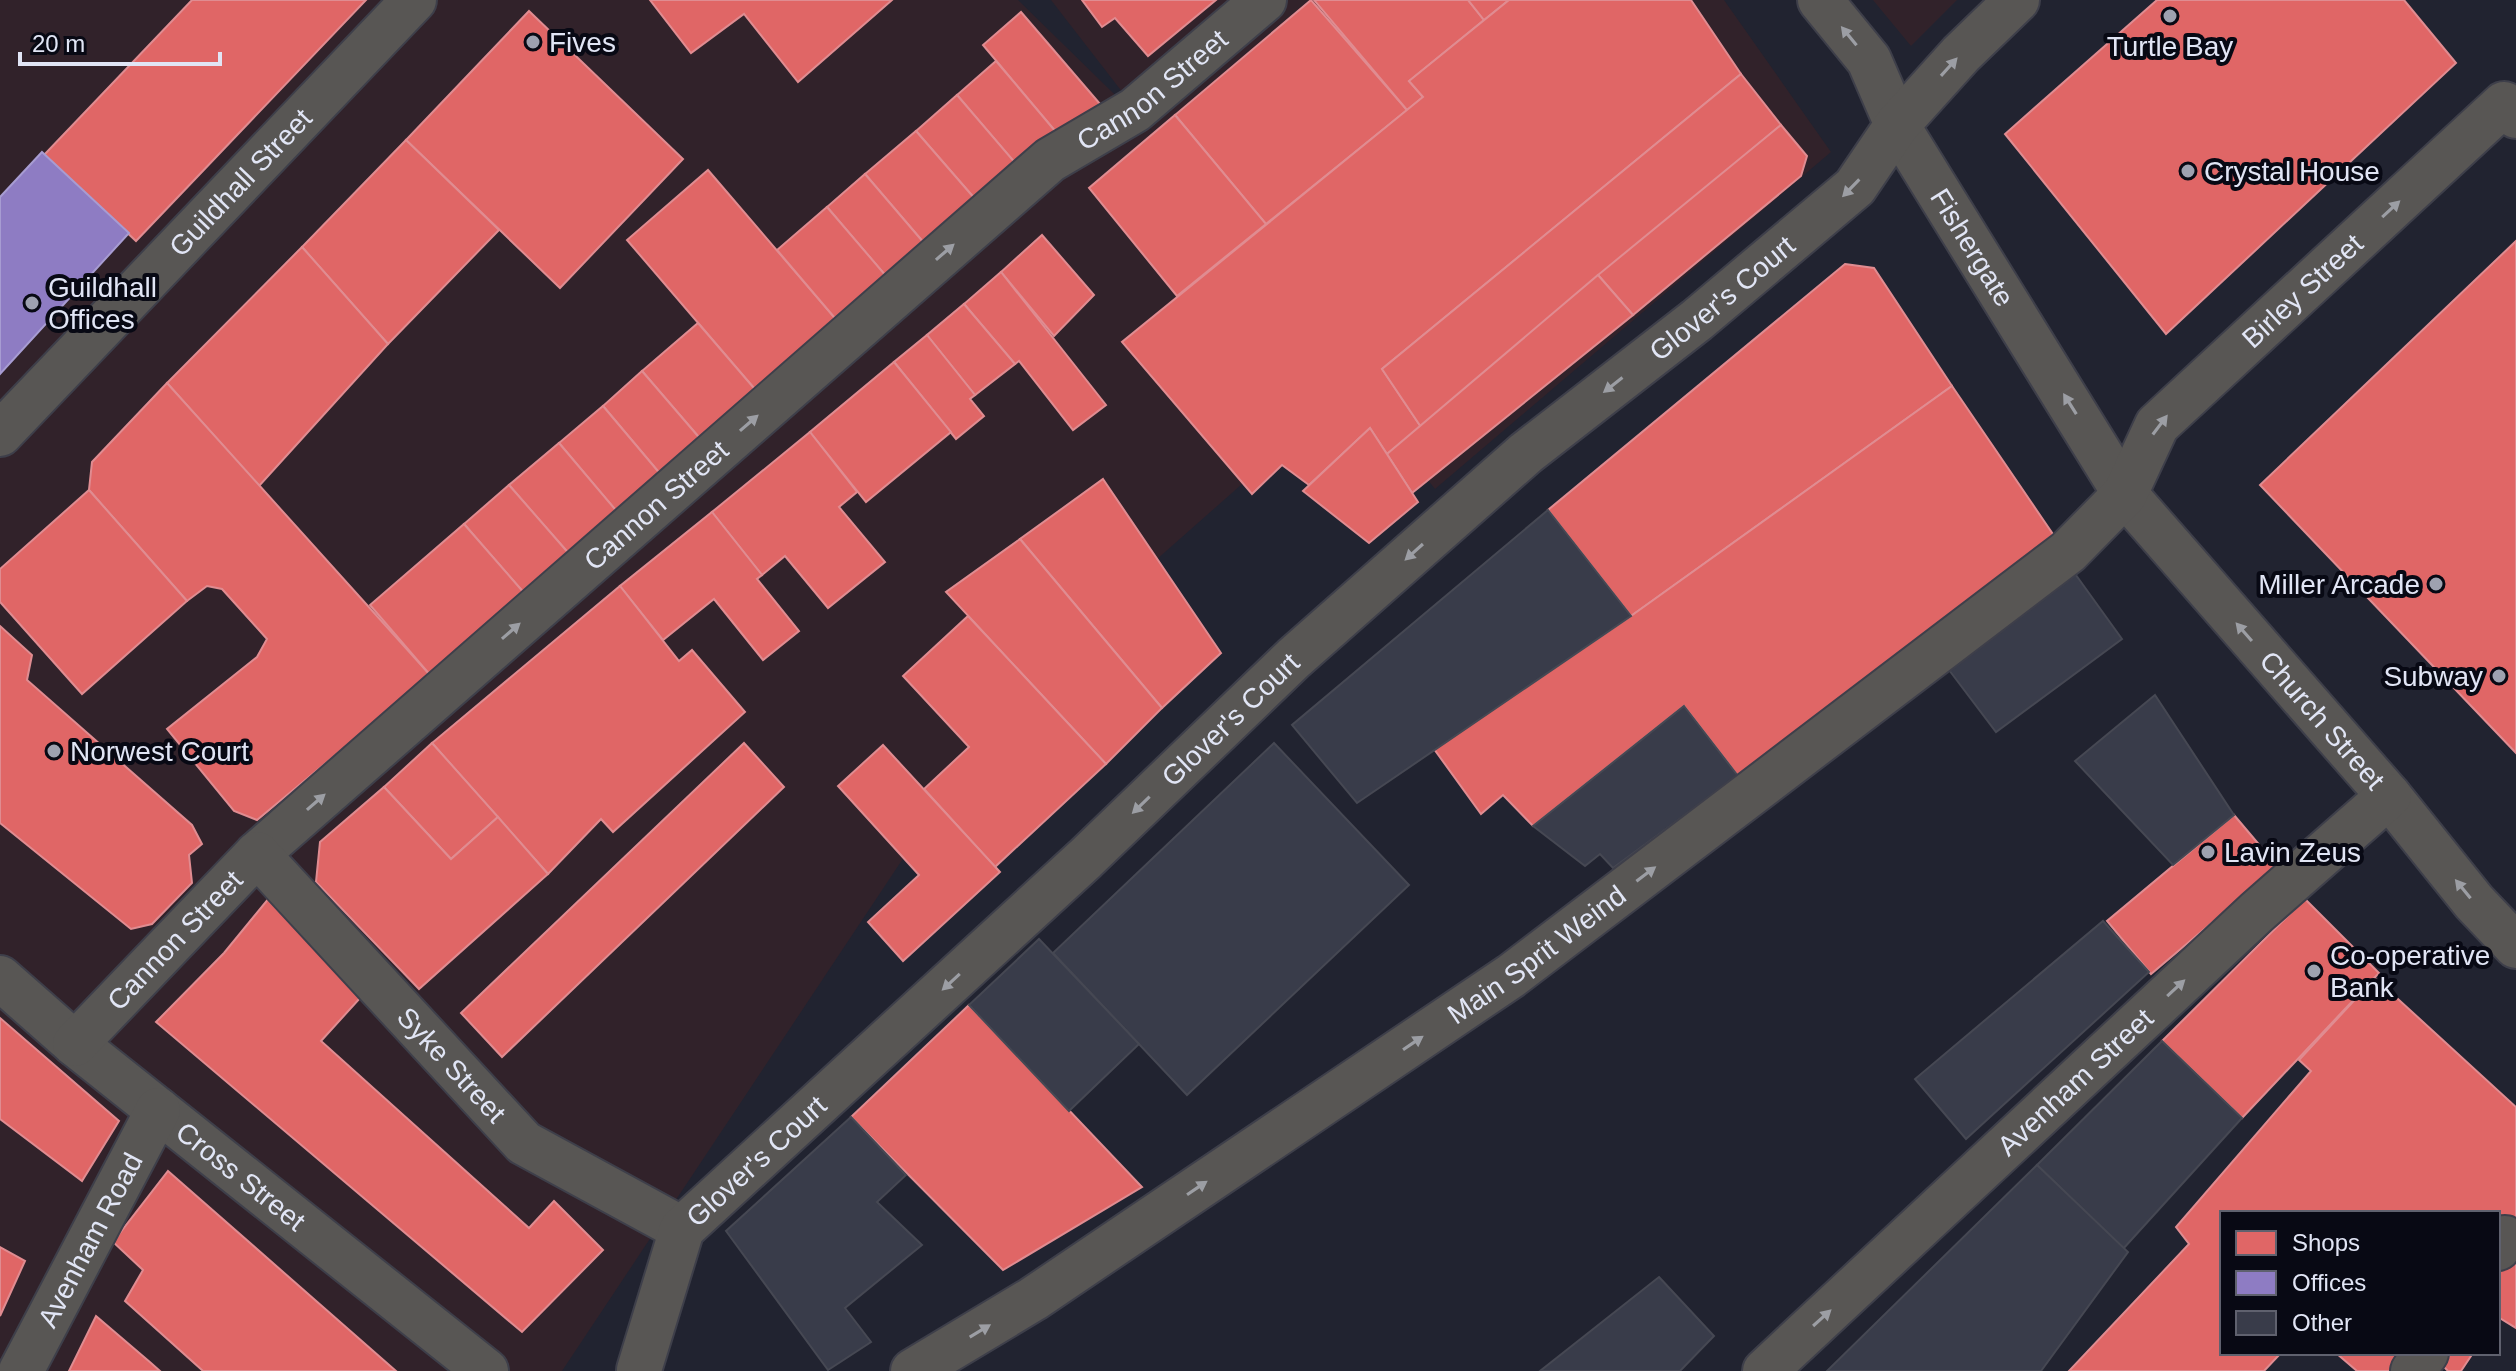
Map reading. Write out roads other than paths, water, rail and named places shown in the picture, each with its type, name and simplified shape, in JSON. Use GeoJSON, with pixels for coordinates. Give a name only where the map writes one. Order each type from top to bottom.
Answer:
{"type":"FeatureCollection","features":[{"type":"Feature","properties":{"kind":"street","name":"Guildhall Street"},"geometry":{"type":"LineString","coordinates":[[0,434],[414,0]]}},
{"type":"Feature","properties":{"kind":"street","name":"Cannon Street"},"geometry":{"type":"LineString","coordinates":[[75,1044],[257,854],[1050,160],[1135,110],[1264,0]]}},
{"type":"Feature","properties":{"kind":"street","name":"Fishergate"},"geometry":{"type":"LineString","coordinates":[[1820,0],[1869,60],[1897,125],[2125,494]]}},
{"type":"Feature","properties":{"kind":"street","name":"Glover's Court"},"geometry":{"type":"LineString","coordinates":[[636,1371],[682,1229],[1085,859],[1306,648],[1526,453],[1697,320],[1855,187],[1897,125],[1961,54],[2017,0]]}},
{"type":"Feature","properties":{"kind":"street","name":"Birley Street"},"geometry":{"type":"LineString","coordinates":[[2125,494],[2157,425],[2510,110]]}},
{"type":"Feature","properties":{"kind":"street","name":"Church Street"},"geometry":{"type":"LineString","coordinates":[[2125,494],[2389,796],[2474,902],[2516,946]]}},
{"type":"Feature","properties":{"kind":"street","name":"Main Sprit Weind"},"geometry":{"type":"LineString","coordinates":[[913,1371],[1033,1299],[1511,976],[2068,552],[2125,494]]}},
{"type":"Feature","properties":{"kind":"street","name":"Avenham Street"},"geometry":{"type":"LineString","coordinates":[[1765,1371],[2278,892],[2389,796]]}},
{"type":"Feature","properties":{"kind":"street","name":"Syke Street"},"geometry":{"type":"LineString","coordinates":[[257,854],[524,1143],[682,1229]]}},
{"type":"Feature","properties":{"kind":"street","name":"Cross Street"},"geometry":{"type":"LineString","coordinates":[[0,978],[75,1044],[486,1371]]}},
{"type":"Feature","properties":{"kind":"street","name":"Avenham Road"},"geometry":{"type":"LineString","coordinates":[[21,1371],[158,1110]]}},
{"type":"Feature","properties":{"kind":"place","name":"Turtle Bay"},"geometry":{"type":"Point","coordinates":[2170,16]}},
{"type":"Feature","properties":{"kind":"place","name":"Fives"},"geometry":{"type":"Point","coordinates":[533,42]}},
{"type":"Feature","properties":{"kind":"place","name":"Crystal House"},"geometry":{"type":"Point","coordinates":[2188,171]}},
{"type":"Feature","properties":{"kind":"place","name":"Guildhall Offices"},"geometry":{"type":"Point","coordinates":[32,303]}},
{"type":"Feature","properties":{"kind":"place","name":"Miller Arcade"},"geometry":{"type":"Point","coordinates":[2436,584]}},
{"type":"Feature","properties":{"kind":"place","name":"Subway"},"geometry":{"type":"Point","coordinates":[2499,676]}},
{"type":"Feature","properties":{"kind":"place","name":"Norwest Court"},"geometry":{"type":"Point","coordinates":[54,751]}},
{"type":"Feature","properties":{"kind":"place","name":"Lavin Zeus"},"geometry":{"type":"Point","coordinates":[2208,852]}},
{"type":"Feature","properties":{"kind":"place","name":"Co-operative Bank"},"geometry":{"type":"Point","coordinates":[2314,971]}}]}
